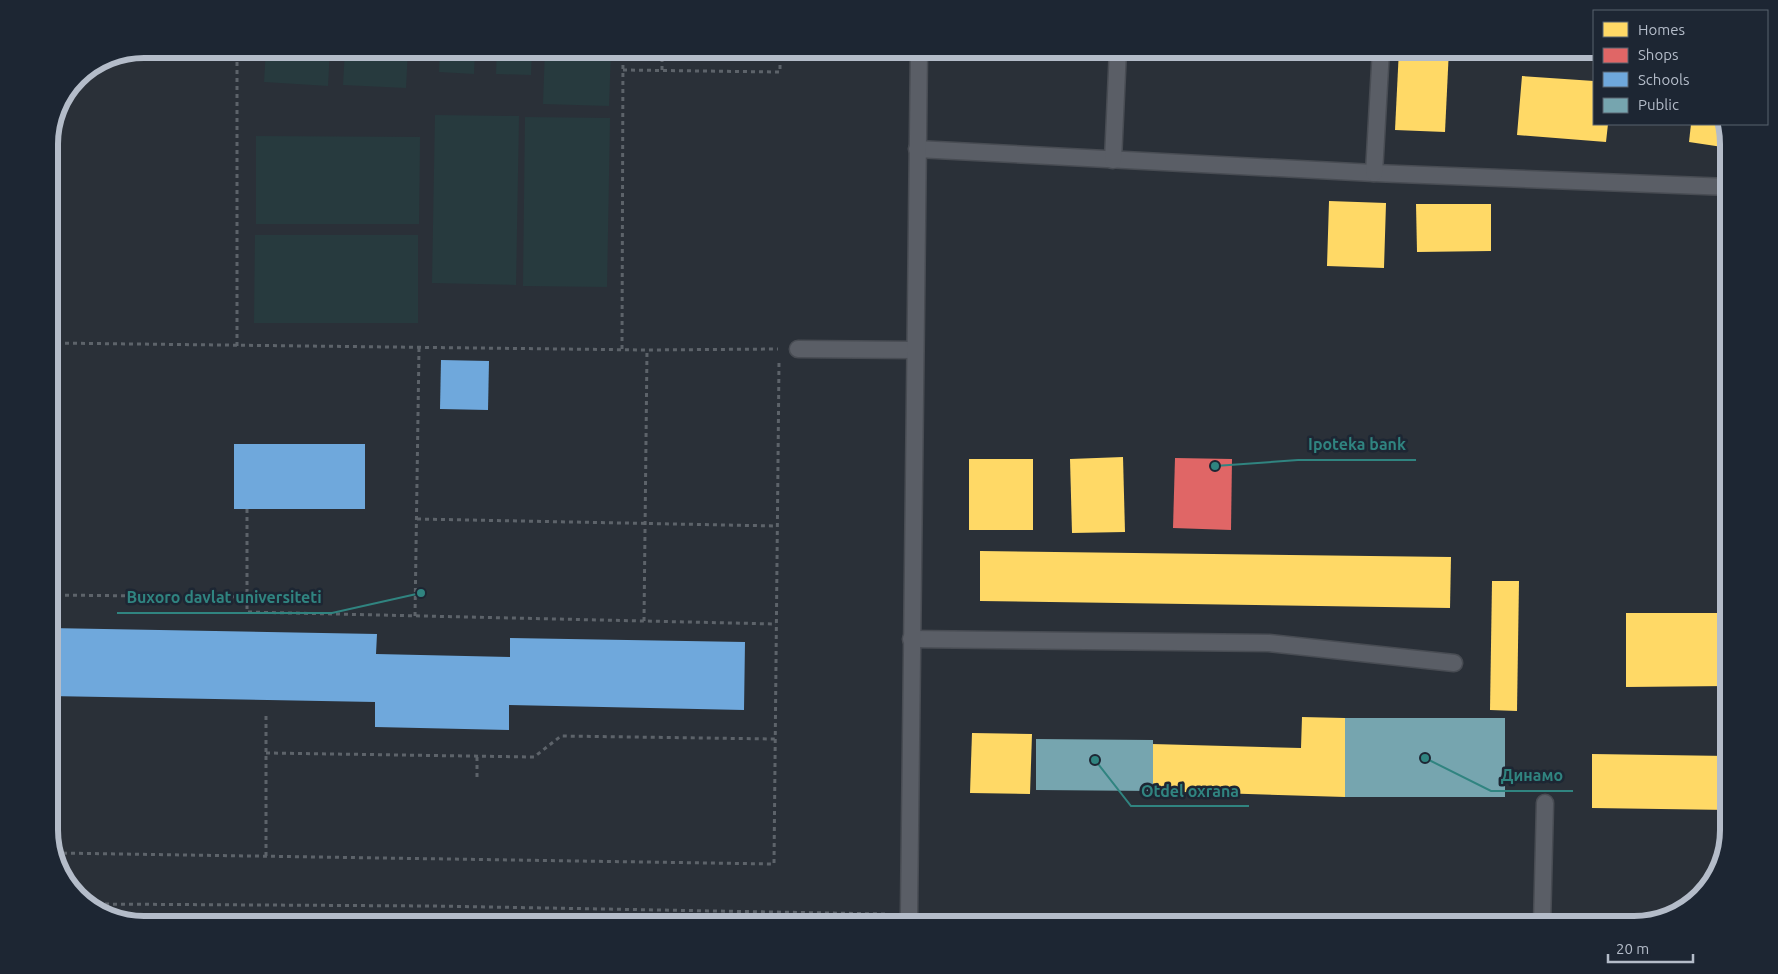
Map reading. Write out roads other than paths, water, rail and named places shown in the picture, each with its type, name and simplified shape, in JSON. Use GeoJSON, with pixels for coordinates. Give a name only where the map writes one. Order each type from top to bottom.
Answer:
{"type":"FeatureCollection","features":[{"type":"Feature","properties":{"kind":"lane"},"geometry":{"type":"LineString","coordinates":[[907,916],[919,58]]}},
{"type":"Feature","properties":{"kind":"lane"},"geometry":{"type":"LineString","coordinates":[[1112,160],[1118,58]]}},
{"type":"Feature","properties":{"kind":"lane"},"geometry":{"type":"LineString","coordinates":[[1374,173],[1380,58]]}},
{"type":"Feature","properties":{"kind":"lane"},"geometry":{"type":"LineString","coordinates":[[917,149],[1374,173],[1720,187]]}},
{"type":"Feature","properties":{"kind":"lane"},"geometry":{"type":"LineString","coordinates":[[798,349],[914,350]]}},
{"type":"Feature","properties":{"kind":"lane"},"geometry":{"type":"LineString","coordinates":[[911,639],[1270,643],[1454,663]]}},
{"type":"Feature","properties":{"kind":"lane"},"geometry":{"type":"LineString","coordinates":[[1542,916],[1545,803]]}},
{"type":"Feature","properties":{"kind":"place","name":"Ipoteka bank"},"geometry":{"type":"Point","coordinates":[1215,466]}},
{"type":"Feature","properties":{"kind":"place","name":"Buxoro davlat universiteti"},"geometry":{"type":"Point","coordinates":[421,593]}},
{"type":"Feature","properties":{"kind":"place","name":"Динамо"},"geometry":{"type":"Point","coordinates":[1425,758]}},
{"type":"Feature","properties":{"kind":"place","name":"Otdel oxrana"},"geometry":{"type":"Point","coordinates":[1095,760]}}]}
